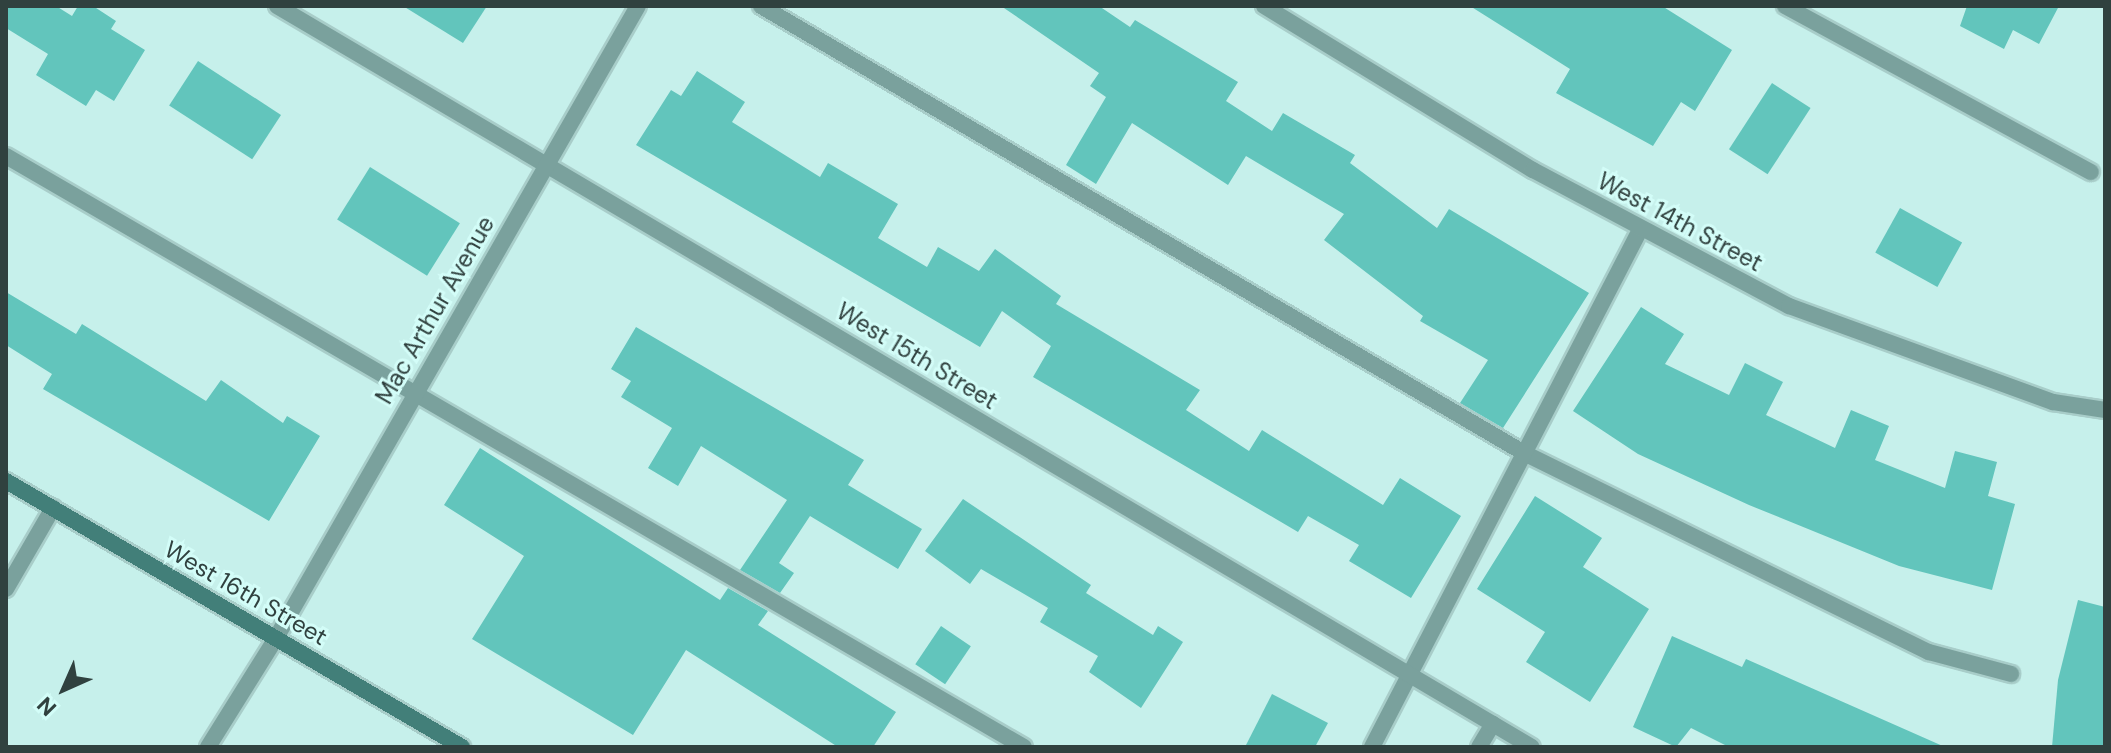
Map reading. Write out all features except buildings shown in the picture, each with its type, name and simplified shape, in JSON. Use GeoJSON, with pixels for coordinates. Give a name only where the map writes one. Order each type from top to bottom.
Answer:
{"type":"FeatureCollection","features":[{"type":"Feature","properties":{"kind":"main road","name":"West 16th Street"},"geometry":{"type":"LineString","coordinates":[[6,481],[461,747]]}},
{"type":"Feature","properties":{"kind":"street","name":"West 15th Street"},"geometry":{"type":"LineString","coordinates":[[277,6],[1532,747]]}},
{"type":"Feature","properties":{"kind":"street","name":"Mac Arthur Avenue"},"geometry":{"type":"LineString","coordinates":[[208,747],[276,638],[638,6]]}},
{"type":"Feature","properties":{"kind":"street"},"geometry":{"type":"LineString","coordinates":[[761,6],[1524,453],[1929,652],[2011,674]]}},
{"type":"Feature","properties":{"kind":"street","name":"West 14th Street"},"geometry":{"type":"LineString","coordinates":[[1264,6],[1640,230],[1789,306],[1915,357],[2053,402],[2105,410]]}},
{"type":"Feature","properties":{"kind":"street"},"geometry":{"type":"LineString","coordinates":[[1785,6],[2091,172]]}},
{"type":"Feature","properties":{"kind":"street"},"geometry":{"type":"LineString","coordinates":[[6,156],[1024,747]]}},
{"type":"Feature","properties":{"kind":"street"},"geometry":{"type":"LineString","coordinates":[[1372,747],[1412,676],[1640,230]]}},
{"type":"Feature","properties":{"kind":"street"},"geometry":{"type":"LineString","coordinates":[[6,589],[53,508]]}},
{"type":"Feature","properties":{"kind":"street"},"geometry":{"type":"LineString","coordinates":[[1479,747],[1493,724]]}}]}
